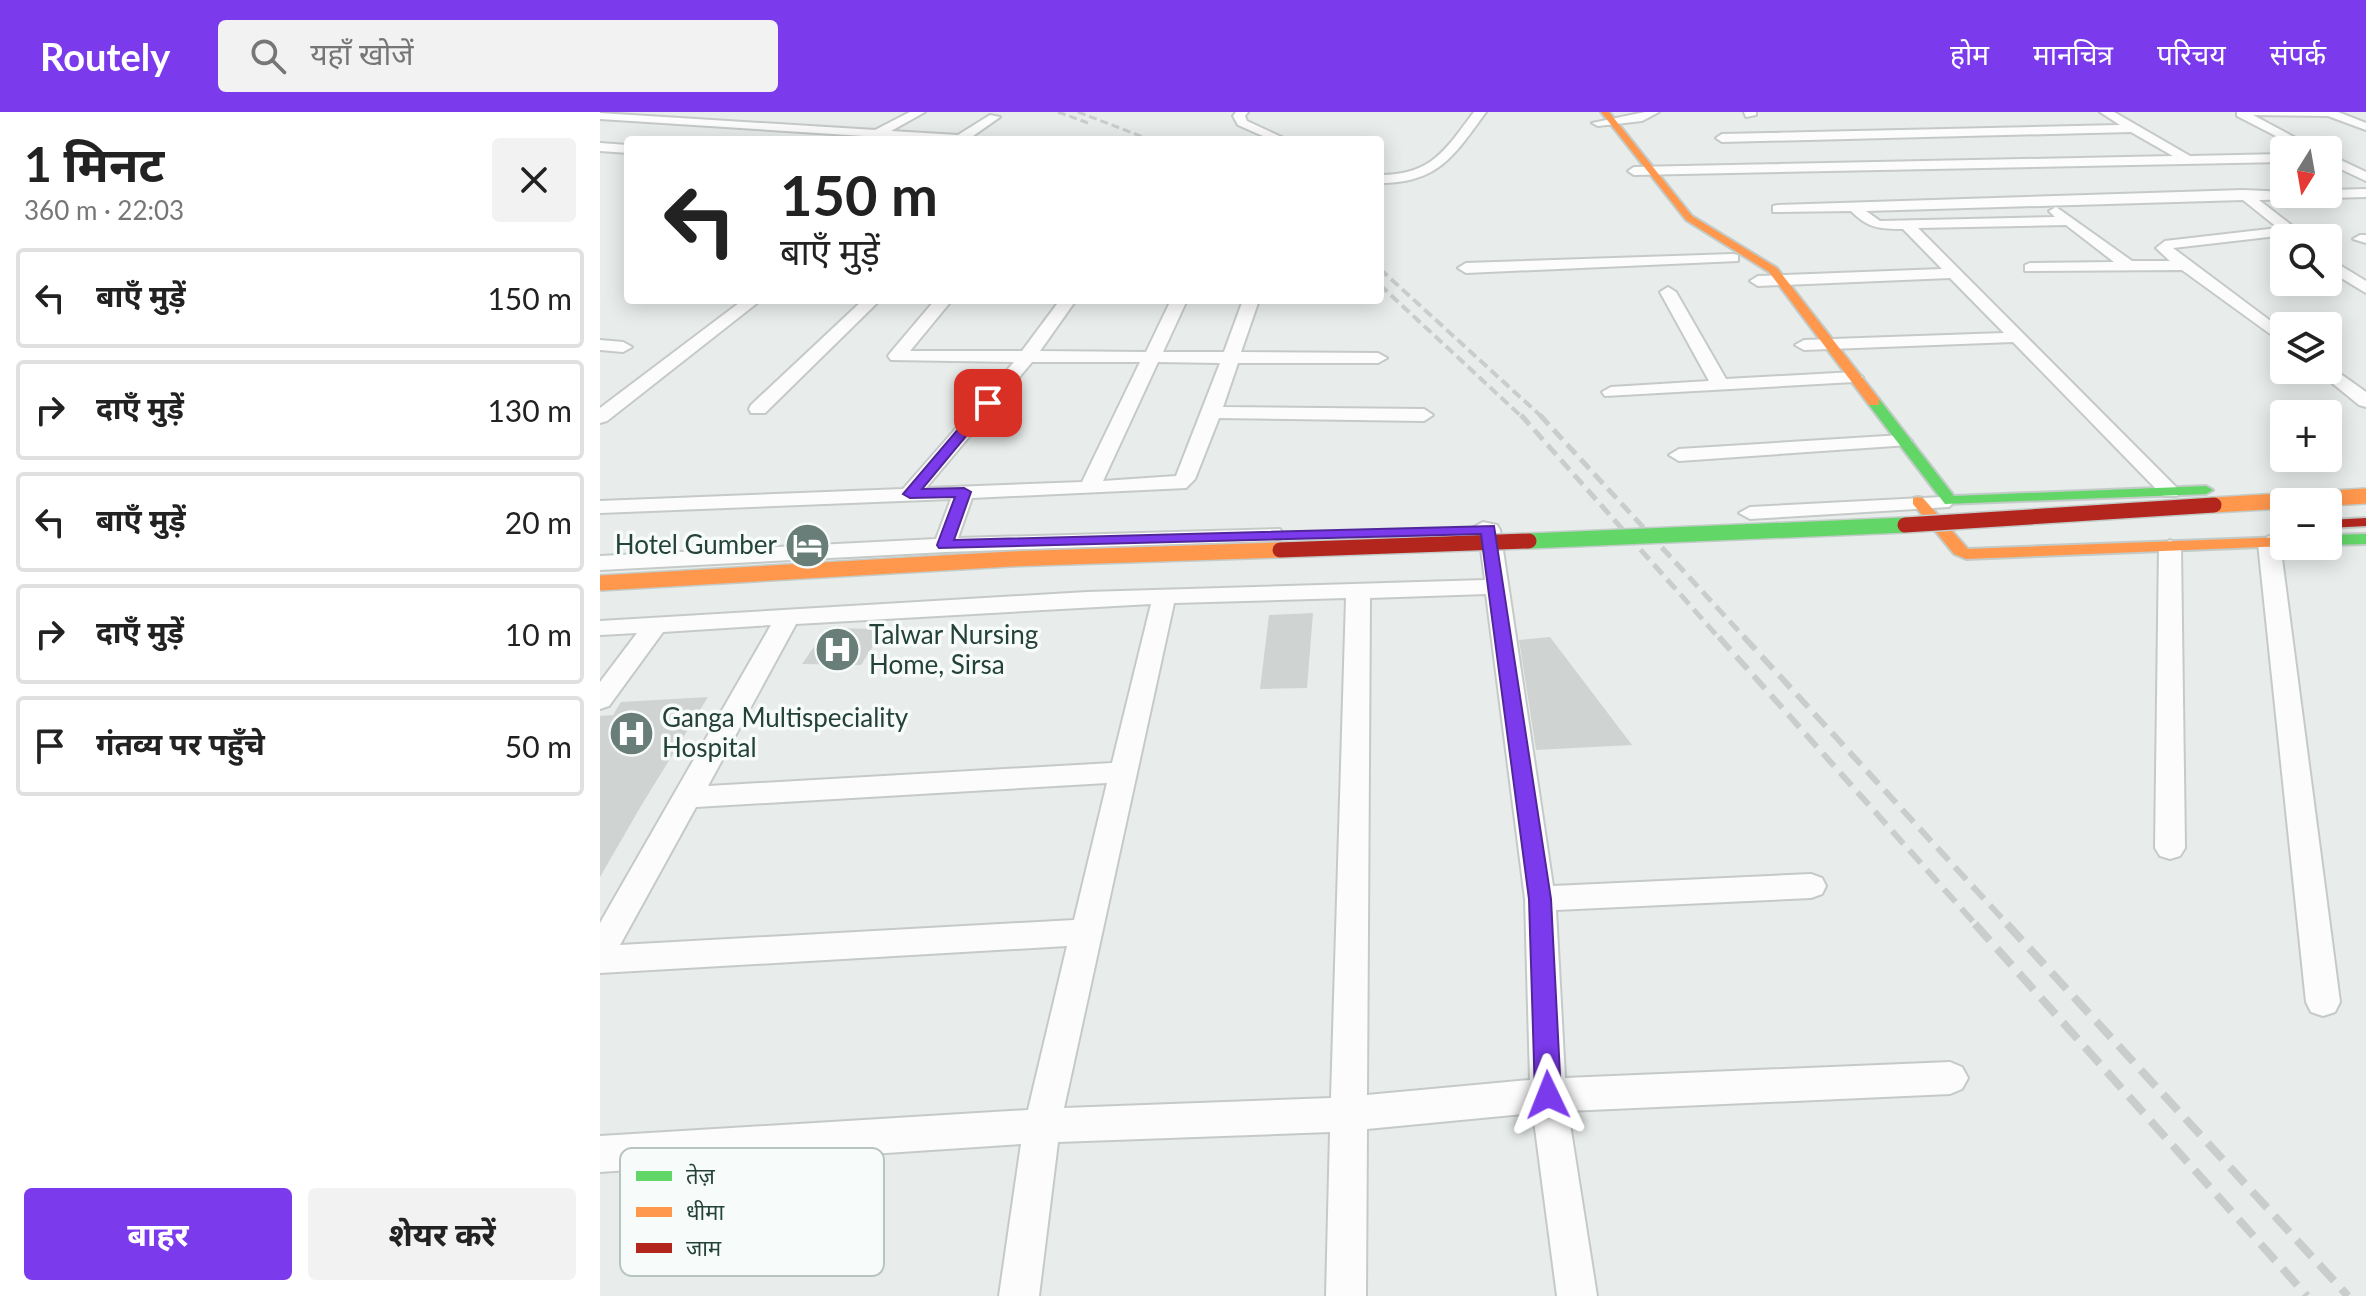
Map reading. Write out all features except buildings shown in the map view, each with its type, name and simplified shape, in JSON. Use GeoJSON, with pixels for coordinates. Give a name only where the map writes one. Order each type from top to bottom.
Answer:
{"type":"FeatureCollection","features":[{"type":"Feature","properties":{"kind":"street"},"geometry":{"type":"LineString","coordinates":[[684,121],[706,112]]}},
{"type":"Feature","properties":{"kind":"street"},"geometry":{"type":"LineString","coordinates":[[877,133],[919,112]]}},
{"type":"Feature","properties":{"kind":"street"},"geometry":{"type":"LineString","coordinates":[[1242,112],[1239,116],[1242,123],[1273,136]]}},
{"type":"Feature","properties":{"kind":"street"},"geometry":{"type":"LineString","coordinates":[[1384,179],[1410,178],[1435,169],[1480,112]]}},
{"type":"Feature","properties":{"kind":"street"},"geometry":{"type":"LineString","coordinates":[[1601,117],[1645,117],[1653,112]]}},
{"type":"Feature","properties":{"kind":"street"},"geometry":{"type":"LineString","coordinates":[[2106,112],[2248,196],[2284,224]]}},
{"type":"Feature","properties":{"kind":"street"},"geometry":{"type":"LineString","coordinates":[[2237,112],[2284,136]]}},
{"type":"Feature","properties":{"kind":"street"},"geometry":{"type":"LineString","coordinates":[[2250,112],[2330,113],[2366,127]]}},
{"type":"Feature","properties":{"kind":"street"},"geometry":{"type":"LineString","coordinates":[[603,115],[918,136]]}},
{"type":"Feature","properties":{"kind":"street"},"geometry":{"type":"LineString","coordinates":[[784,128],[807,117]]}},
{"type":"Feature","properties":{"kind":"street"},"geometry":{"type":"LineString","coordinates":[[964,136],[994,117]]}},
{"type":"Feature","properties":{"kind":"street"},"geometry":{"type":"LineString","coordinates":[[1601,117],[1643,171],[1691,220],[1751,253],[1781,280],[1902,441],[1954,503]]}},
{"type":"Feature","properties":{"kind":"street"},"geometry":{"type":"LineString","coordinates":[[1722,138],[2136,128]]}},
{"type":"Feature","properties":{"kind":"street"},"geometry":{"type":"LineString","coordinates":[[1837,136],[1912,206]]}},
{"type":"Feature","properties":{"kind":"street"},"geometry":{"type":"LineString","coordinates":[[600,147],[624,149]]}},
{"type":"Feature","properties":{"kind":"street"},"geometry":{"type":"LineString","coordinates":[[2342,157],[2353,157]]}},
{"type":"Feature","properties":{"kind":"street"},"geometry":{"type":"LineString","coordinates":[[1643,171],[1882,178],[2188,160],[2270,158]]}},
{"type":"Feature","properties":{"kind":"street"},"geometry":{"type":"LineString","coordinates":[[2342,165],[2366,177]]}},
{"type":"Feature","properties":{"kind":"street"},"geometry":{"type":"LineString","coordinates":[[1643,171],[1674,222],[1733,258],[1758,281],[1774,303]]}},
{"type":"Feature","properties":{"kind":"street"},"geometry":{"type":"LineString","coordinates":[[1778,209],[2366,193]]}},
{"type":"Feature","properties":{"kind":"street"},"geometry":{"type":"LineString","coordinates":[[2044,202],[2129,266]]}},
{"type":"Feature","properties":{"kind":"street"},"geometry":{"type":"LineString","coordinates":[[1855,207],[1872,224],[2069,221]]}},
{"type":"Feature","properties":{"kind":"street"},"geometry":{"type":"LineString","coordinates":[[1907,225],[2170,492]]}},
{"type":"Feature","properties":{"kind":"street"},"geometry":{"type":"LineString","coordinates":[[2270,237],[2163,246],[2270,329]]}},
{"type":"Feature","properties":{"kind":"street"},"geometry":{"type":"LineString","coordinates":[[1466,268],[1733,258]]}},
{"type":"Feature","properties":{"kind":"street"},"geometry":{"type":"LineString","coordinates":[[2030,268],[2185,265]]}},
{"type":"Feature","properties":{"kind":"street"},"geometry":{"type":"LineString","coordinates":[[2342,272],[2366,288]]}},
{"type":"Feature","properties":{"kind":"street"},"geometry":{"type":"LineString","coordinates":[[1758,281],[1957,273]]}},
{"type":"Feature","properties":{"kind":"street"},"geometry":{"type":"LineString","coordinates":[[1668,292],[1720,385]]}},
{"type":"Feature","properties":{"kind":"street"},"geometry":{"type":"LineString","coordinates":[[600,417],[748,304]]}},
{"type":"Feature","properties":{"kind":"street"},"geometry":{"type":"LineString","coordinates":[[758,409],[868,304]]}},
{"type":"Feature","properties":{"kind":"street"},"geometry":{"type":"LineString","coordinates":[[941,304],[897,356],[1378,358]]}},
{"type":"Feature","properties":{"kind":"street"},"geometry":{"type":"LineString","coordinates":[[910,494],[1027,357],[1065,304]]}},
{"type":"Feature","properties":{"kind":"street"},"geometry":{"type":"LineString","coordinates":[[1090,486],[1177,304]]}},
{"type":"Feature","properties":{"kind":"street"},"geometry":{"type":"LineString","coordinates":[[600,507],[1182,482],[1212,412],[1250,304]]}},
{"type":"Feature","properties":{"kind":"street"},"geometry":{"type":"LineString","coordinates":[[1790,325],[1834,385]]}},
{"type":"Feature","properties":{"kind":"street"},"geometry":{"type":"LineString","coordinates":[[1804,345],[2019,337]]}},
{"type":"Feature","properties":{"kind":"street"},"geometry":{"type":"LineString","coordinates":[[600,345],[623,347]]}},
{"type":"Feature","properties":{"kind":"street"},"geometry":{"type":"LineString","coordinates":[[1611,392],[1720,385],[1834,385],[1854,377]]}},
{"type":"Feature","properties":{"kind":"street"},"geometry":{"type":"LineString","coordinates":[[2342,383],[2366,401]]}},
{"type":"Feature","properties":{"kind":"street"},"geometry":{"type":"LineString","coordinates":[[1212,412],[1424,415]]}},
{"type":"Feature","properties":{"kind":"street"},"geometry":{"type":"LineString","coordinates":[[1679,455],[1902,441]]}},
{"type":"Feature","properties":{"kind":"street"},"geometry":{"type":"LineString","coordinates":[[1903,480],[1959,551],[1966,554],[2170,547],[2270,538]]}},
{"type":"Feature","properties":{"kind":"street"},"geometry":{"type":"LineString","coordinates":[[1750,513],[2366,481]]}},
{"type":"Feature","properties":{"kind":"street"},"geometry":{"type":"LineString","coordinates":[[945,545],[964,492]]}},
{"type":"Feature","properties":{"kind":"street"},"geometry":{"type":"LineString","coordinates":[[600,583],[1011,559],[1773,533],[2366,496]]}},
{"type":"Feature","properties":{"kind":"street"},"geometry":{"type":"LineString","coordinates":[[2342,523],[2366,522]]}},
{"type":"Feature","properties":{"kind":"street"},"geometry":{"type":"LineString","coordinates":[[600,563],[945,545],[1489,530],[1502,578],[1540,899],[1548,1095],[1577,1296]]}},
{"type":"Feature","properties":{"kind":"street"},"geometry":{"type":"LineString","coordinates":[[1928,548],[2270,537]]}},
{"type":"Feature","properties":{"kind":"street"},"geometry":{"type":"LineString","coordinates":[[2342,540],[2366,539]]}},
{"type":"Feature","properties":{"kind":"street"},"geometry":{"type":"LineString","coordinates":[[2170,547],[2170,848]]}},
{"type":"Feature","properties":{"kind":"street"},"geometry":{"type":"LineString","coordinates":[[2281,560],[2323,1002]]}},
{"type":"Feature","properties":{"kind":"street"},"geometry":{"type":"LineString","coordinates":[[600,628],[1164,597],[1358,592],[1502,578]]}},
{"type":"Feature","properties":{"kind":"street"},"geometry":{"type":"LineString","coordinates":[[740,601],[988,587],[1502,578]]}},
{"type":"Feature","properties":{"kind":"street"},"geometry":{"type":"LineString","coordinates":[[1346,1296],[1358,592]]}},
{"type":"Feature","properties":{"kind":"street"},"geometry":{"type":"LineString","coordinates":[[1019,1296],[1042,1126],[1164,597]]}},
{"type":"Feature","properties":{"kind":"street"},"geometry":{"type":"LineString","coordinates":[[600,952],[788,617]]}},
{"type":"Feature","properties":{"kind":"street"},"geometry":{"type":"LineString","coordinates":[[600,700],[656,625]]}},
{"type":"Feature","properties":{"kind":"street"},"geometry":{"type":"LineString","coordinates":[[687,797],[1125,772]]}},
{"type":"Feature","properties":{"kind":"street"},"geometry":{"type":"LineString","coordinates":[[1540,899],[1811,886]]}},
{"type":"Feature","properties":{"kind":"street"},"geometry":{"type":"LineString","coordinates":[[600,960],[1089,932]]}},
{"type":"Feature","properties":{"kind":"street"},"geometry":{"type":"LineString","coordinates":[[695,1148],[1042,1126],[1349,1114],[1548,1095],[1950,1078]]}},
{"type":"Feature","properties":{"kind":"street"},"geometry":{"type":"LineString","coordinates":[[600,1154],[620,1153]]}},
{"type":"Feature","properties":{"kind":"railway"},"geometry":{"type":"LineString","coordinates":[[1058,112],[1088,123]]}},
{"type":"Feature","properties":{"kind":"railway"},"geometry":{"type":"LineString","coordinates":[[1078,112],[1141,136]]}},
{"type":"Feature","properties":{"kind":"railway"},"geometry":{"type":"LineString","coordinates":[[1384,273],[1541,416]]}},
{"type":"Feature","properties":{"kind":"railway"},"geometry":{"type":"LineString","coordinates":[[1384,289],[1522,417]]}},
{"type":"Feature","properties":{"kind":"railway"},"geometry":{"type":"LineString","coordinates":[[1521,415],[1720,639]]}},
{"type":"Feature","properties":{"kind":"railway"},"geometry":{"type":"LineString","coordinates":[[1541,416],[1746,639]]}},
{"type":"Feature","properties":{"kind":"railway"},"geometry":{"type":"LineString","coordinates":[[1719,637],[1977,926]]}},
{"type":"Feature","properties":{"kind":"railway"},"geometry":{"type":"LineString","coordinates":[[1744,637],[2009,926]]}},
{"type":"Feature","properties":{"kind":"railway"},"geometry":{"type":"LineString","coordinates":[[1975,924],[2307,1296]]}},
{"type":"Feature","properties":{"kind":"railway"},"geometry":{"type":"LineString","coordinates":[[2007,924],[2348,1296]]}},
{"type":"Feature","properties":{"kind":"traffic: fast"},"geometry":{"type":"LineString","coordinates":[[1874,402],[1950,501],[2206,490]]}},
{"type":"Feature","properties":{"kind":"traffic: fast"},"geometry":{"type":"LineString","coordinates":[[1529,541],[1905,525]]}},
{"type":"Feature","properties":{"kind":"traffic: fast"},"geometry":{"type":"LineString","coordinates":[[2342,540],[2366,539]]}},
{"type":"Feature","properties":{"kind":"traffic: slow"},"geometry":{"type":"LineString","coordinates":[[1605,112],[1689,218],[1773,270],[1874,402]]}},
{"type":"Feature","properties":{"kind":"traffic: slow"},"geometry":{"type":"LineString","coordinates":[[2214,505],[2366,496]]}},
{"type":"Feature","properties":{"kind":"traffic: slow"},"geometry":{"type":"LineString","coordinates":[[1918,501],[1959,551],[1966,554],[2270,543]]}},
{"type":"Feature","properties":{"kind":"traffic: slow"},"geometry":{"type":"LineString","coordinates":[[600,583],[1011,559],[1280,550]]}},
{"type":"Feature","properties":{"kind":"traffic: jam"},"geometry":{"type":"LineString","coordinates":[[1905,525],[2214,505]]}},
{"type":"Feature","properties":{"kind":"traffic: jam"},"geometry":{"type":"LineString","coordinates":[[2342,523],[2366,522]]}},
{"type":"Feature","properties":{"kind":"traffic: jam"},"geometry":{"type":"LineString","coordinates":[[1280,550],[1529,541]]}},
{"type":"Feature","properties":{"kind":"place","name":"Hotel Gumber"},"geometry":{"type":"Point","coordinates":[808,545]}},
{"type":"Feature","properties":{"kind":"place","name":"Talwar Nursing Home, Sirsa"},"geometry":{"type":"Point","coordinates":[838,650]}},
{"type":"Feature","properties":{"kind":"place","name":"Ganga Multispeciality Hospital"},"geometry":{"type":"Point","coordinates":[631,733]}},
{"type":"Feature","properties":{"kind":"route"},"geometry":{"type":"LineString","coordinates":[[988,403],[910,494],[964,492],[945,545],[1489,530],[1540,899],[1548,1095]]}}]}
